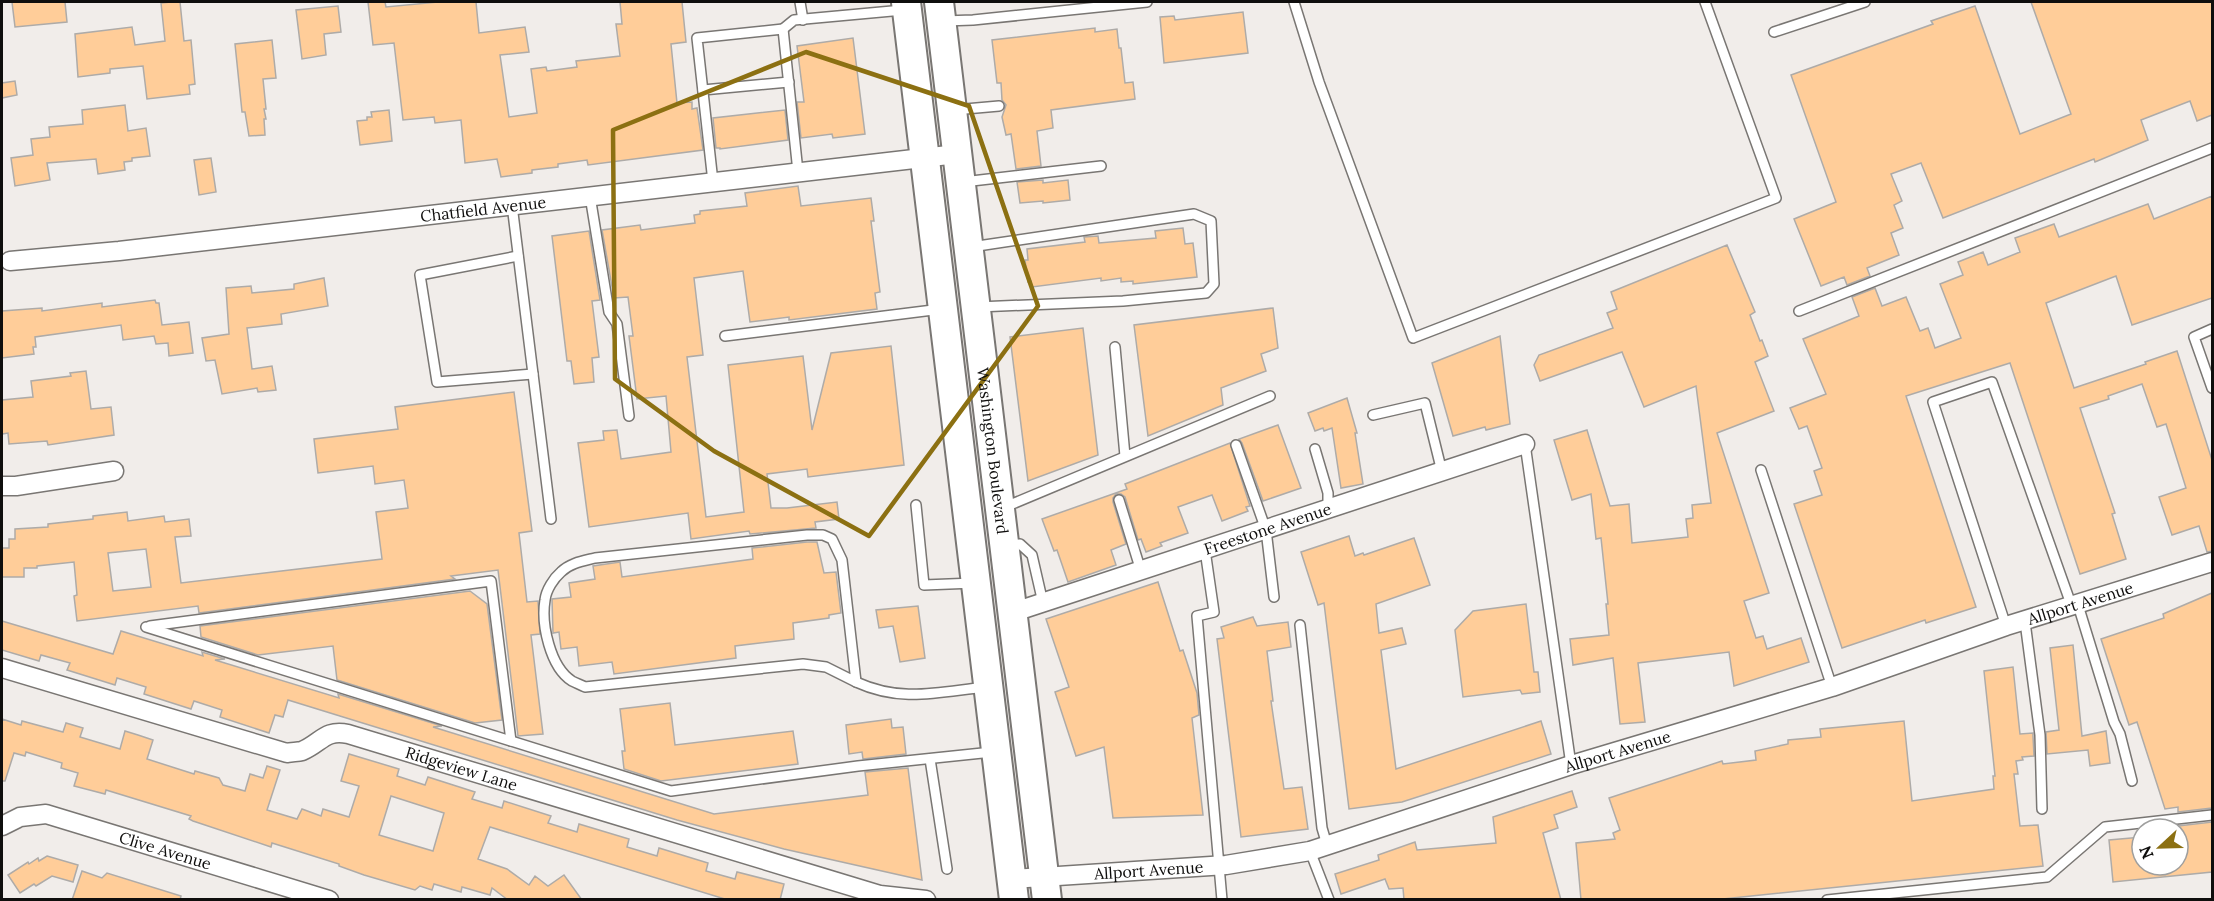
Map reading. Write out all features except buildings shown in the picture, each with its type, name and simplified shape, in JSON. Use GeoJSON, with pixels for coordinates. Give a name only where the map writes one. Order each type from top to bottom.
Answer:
{"type":"FeatureCollection","features":[{"type":"Feature","properties":{"kind":"main road","name":"Washington Boulevard"},"geometry":{"type":"LineString","coordinates":[[907,6],[1013,889]]}},
{"type":"Feature","properties":{"kind":"main road","name":"Washington Boulevard"},"geometry":{"type":"LineString","coordinates":[[940,11],[1046,889]]}},
{"type":"Feature","properties":{"kind":"street","name":"Chatfield Avenue"},"geometry":{"type":"LineString","coordinates":[[10,261],[119,251],[957,154]]}},
{"type":"Feature","properties":{"kind":"street","name":"Freestone Avenue"},"geometry":{"type":"LineString","coordinates":[[1011,614],[1525,444]]}},
{"type":"Feature","properties":{"kind":"street"},"geometry":{"type":"LineString","coordinates":[[2,486],[16,486],[114,471]]}},
{"type":"Feature","properties":{"kind":"street","name":"Allport Avenue"},"geometry":{"type":"LineString","coordinates":[[1013,889],[1046,889],[1220,865],[1318,848],[1571,765],[1833,687],[2006,626],[2025,622],[2212,562]]}},
{"type":"Feature","properties":{"kind":"street","name":"Ridgeview Lane"},"geometry":{"type":"LineString","coordinates":[[2,668],[287,753],[302,751],[325,736],[338,732],[348,734],[880,895],[926,900]]}},
{"type":"Feature","properties":{"kind":"street","name":"Clive Avenue"},"geometry":{"type":"LineString","coordinates":[[2,826],[20,817],[46,814],[329,900]]}},
{"type":"Feature","properties":{"kind":"lane"},"geometry":{"type":"LineString","coordinates":[[800,2],[802,20]]}},
{"type":"Feature","properties":{"kind":"lane"},"geometry":{"type":"LineString","coordinates":[[940,11],[973,20],[1147,2]]}},
{"type":"Feature","properties":{"kind":"lane"},"geometry":{"type":"LineString","coordinates":[[1294,2],[1319,82],[1413,338],[1776,198],[1705,2]]}},
{"type":"Feature","properties":{"kind":"lane"},"geometry":{"type":"LineString","coordinates":[[1774,32],[1865,2]]}},
{"type":"Feature","properties":{"kind":"lane"},"geometry":{"type":"LineString","coordinates":[[713,182],[697,38],[783,29],[794,20],[907,6]]}},
{"type":"Feature","properties":{"kind":"lane"},"geometry":{"type":"LineString","coordinates":[[783,29],[798,172]]}},
{"type":"Feature","properties":{"kind":"lane"},"geometry":{"type":"LineString","coordinates":[[703,90],[789,82]]}},
{"type":"Feature","properties":{"kind":"lane"},"geometry":{"type":"LineString","coordinates":[[952,111],[999,106]]}},
{"type":"Feature","properties":{"kind":"lane"},"geometry":{"type":"LineString","coordinates":[[1798,311],[2212,148]]}},
{"type":"Feature","properties":{"kind":"lane"},"geometry":{"type":"LineString","coordinates":[[961,182],[1101,166]]}},
{"type":"Feature","properties":{"kind":"lane"},"geometry":{"type":"LineString","coordinates":[[590,196],[609,312],[617,324],[629,416]]}},
{"type":"Feature","properties":{"kind":"lane"},"geometry":{"type":"LineString","coordinates":[[512,205],[551,519]]}},
{"type":"Feature","properties":{"kind":"lane"},"geometry":{"type":"LineString","coordinates":[[968,248],[1194,214],[1211,221],[1214,284],[1206,292],[1123,301],[975,308]]}},
{"type":"Feature","properties":{"kind":"lane"},"geometry":{"type":"LineString","coordinates":[[518,256],[420,275],[437,382],[533,374]]}},
{"type":"Feature","properties":{"kind":"lane"},"geometry":{"type":"LineString","coordinates":[[725,336],[943,309]]}},
{"type":"Feature","properties":{"kind":"lane"},"geometry":{"type":"LineString","coordinates":[[2212,329],[2194,337],[2212,388]]}},
{"type":"Feature","properties":{"kind":"lane"},"geometry":{"type":"LineString","coordinates":[[1115,346],[1125,456]]}},
{"type":"Feature","properties":{"kind":"lane"},"geometry":{"type":"LineString","coordinates":[[2006,626],[1933,402],[1992,382],[2120,734],[2132,781]]}},
{"type":"Feature","properties":{"kind":"lane"},"geometry":{"type":"LineString","coordinates":[[1000,509],[1270,396]]}},
{"type":"Feature","properties":{"kind":"lane"},"geometry":{"type":"LineString","coordinates":[[1373,415],[1425,403],[1442,472]]}},
{"type":"Feature","properties":{"kind":"lane"},"geometry":{"type":"LineString","coordinates":[[1525,444],[1571,765]]}},
{"type":"Feature","properties":{"kind":"lane"},"geometry":{"type":"LineString","coordinates":[[1236,446],[1266,530],[1274,597]]}},
{"type":"Feature","properties":{"kind":"lane"},"geometry":{"type":"LineString","coordinates":[[1316,449],[1328,494],[1328,509]]}},
{"type":"Feature","properties":{"kind":"lane"},"geometry":{"type":"LineString","coordinates":[[1761,470],[1833,687]]}},
{"type":"Feature","properties":{"kind":"lane"},"geometry":{"type":"LineString","coordinates":[[1119,500],[1141,571]]}},
{"type":"Feature","properties":{"kind":"lane"},"geometry":{"type":"LineString","coordinates":[[916,505],[924,585],[976,583]]}},
{"type":"Feature","properties":{"kind":"lane"},"geometry":{"type":"LineString","coordinates":[[856,682],[842,560],[832,540],[822,535],[585,560],[562,570],[551,583],[545,599],[546,630],[551,654],[561,670],[572,681],[585,687],[814,664],[826,666],[856,682],[882,692],[904,696],[988,686]]}},
{"type":"Feature","properties":{"kind":"lane"},"geometry":{"type":"LineString","coordinates":[[1004,545],[1020,544],[1032,555],[1043,603]]}},
{"type":"Feature","properties":{"kind":"lane"},"geometry":{"type":"LineString","coordinates":[[1205,550],[1214,612],[1197,616],[1222,900]]}},
{"type":"Feature","properties":{"kind":"lane"},"geometry":{"type":"LineString","coordinates":[[511,741],[491,581],[146,627],[671,791],[996,752]]}},
{"type":"Feature","properties":{"kind":"lane"},"geometry":{"type":"LineString","coordinates":[[2025,622],[2040,735],[2042,809]]}},
{"type":"Feature","properties":{"kind":"lane"},"geometry":{"type":"LineString","coordinates":[[1300,625],[1322,828],[1318,848],[1329,900]]}},
{"type":"Feature","properties":{"kind":"lane"},"geometry":{"type":"LineString","coordinates":[[930,759],[947,869]]}},
{"type":"Feature","properties":{"kind":"lane"},"geometry":{"type":"LineString","coordinates":[[1827,900],[1905,896],[2047,877],[2105,827],[2212,815]]}},
{"type":"Feature","properties":{"kind":"highlighted area"},"geometry":{"type":"Polygon","coordinates":[[[806,52],[969,106],[1038,306],[869,536],[714,451],[615,379],[613,130],[806,52]]]}}]}
